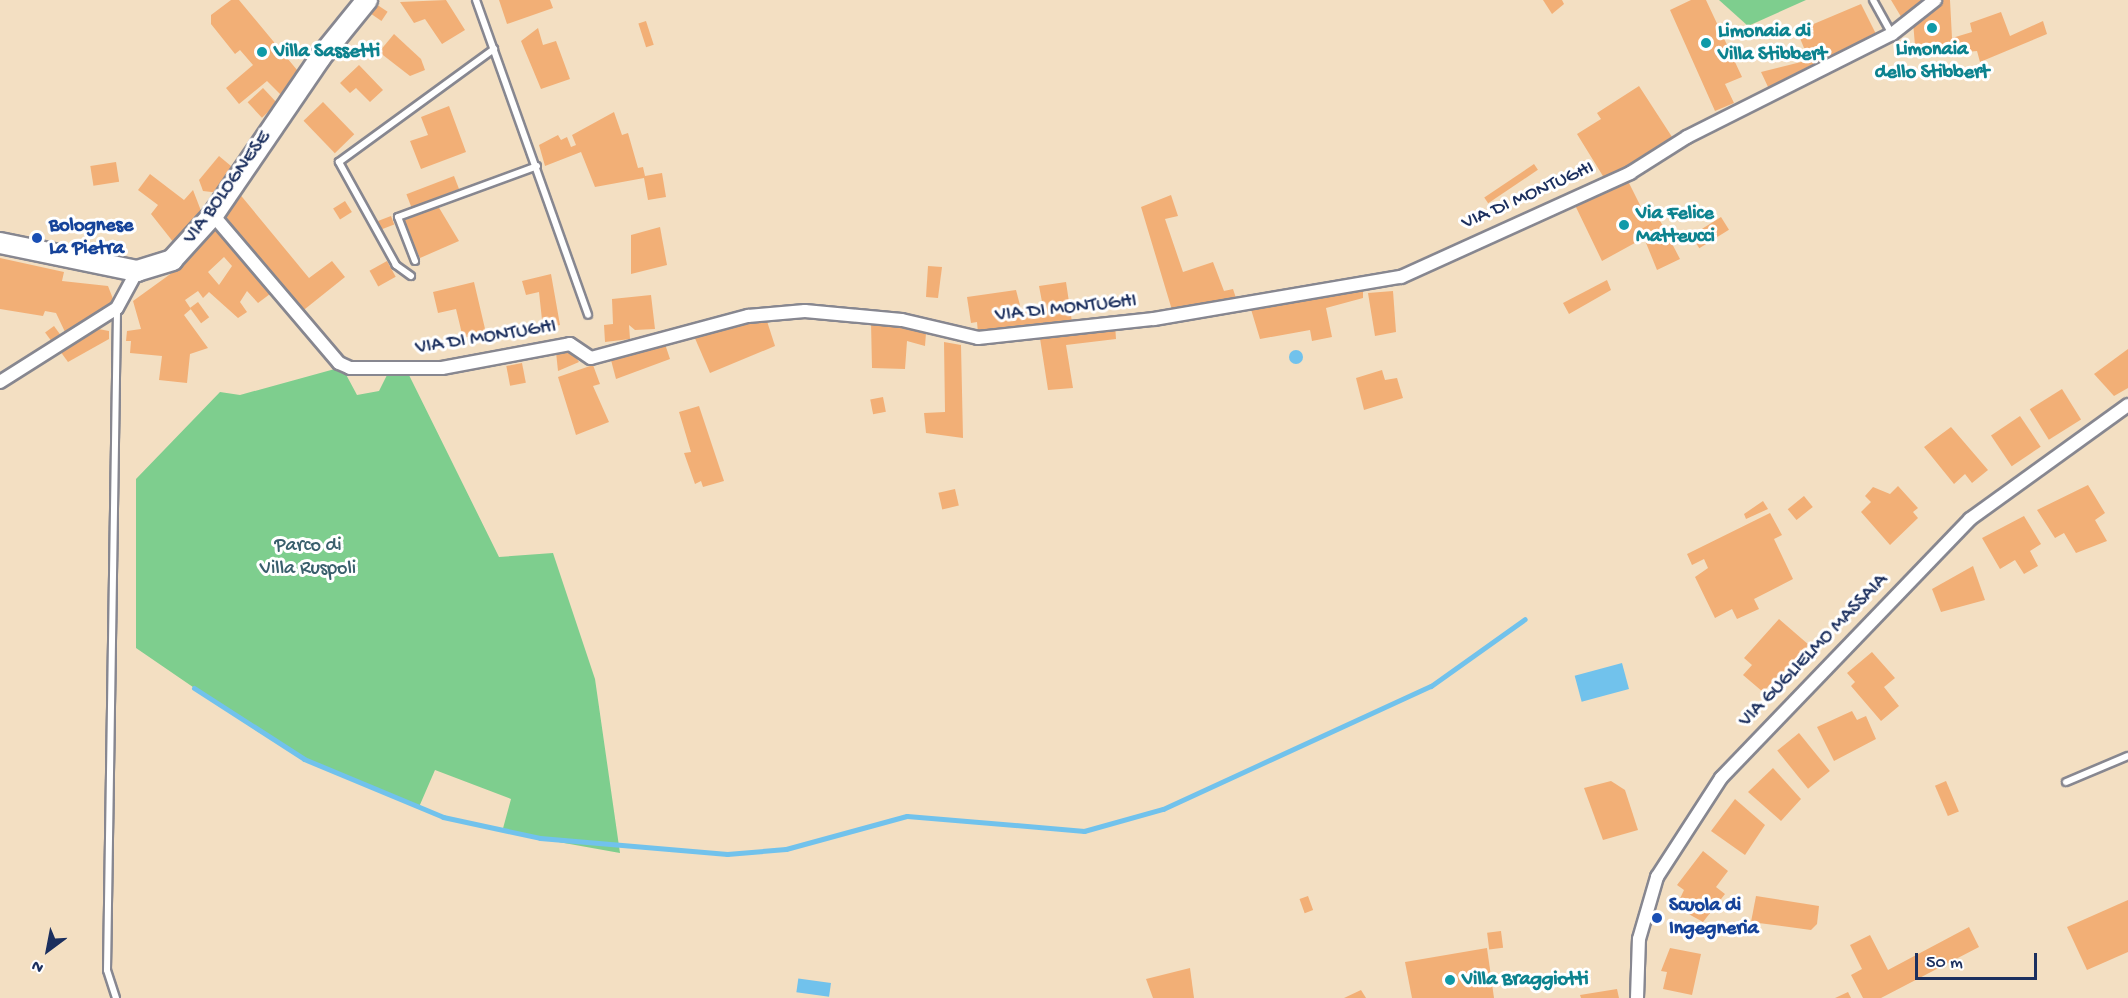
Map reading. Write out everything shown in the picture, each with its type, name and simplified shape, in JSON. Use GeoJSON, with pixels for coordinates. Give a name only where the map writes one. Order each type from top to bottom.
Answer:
{"type":"FeatureCollection","features":[{"type":"Feature","properties":{"kind":"main road","name":"VIA BOLOGNESE"},"geometry":{"type":"LineString","coordinates":[[0,243],[137,271],[172,260],[213,215],[320,58],[367,0]]}},
{"type":"Feature","properties":{"kind":"street","name":"VIA DI MONTUGHI"},"geometry":{"type":"LineString","coordinates":[[213,215],[339,363],[350,368],[442,368],[570,344],[591,358],[748,316],[805,311],[902,320],[978,338],[1154,319],[1389,282],[1630,173],[1687,137],[1892,34],[1935,0]]}},
{"type":"Feature","properties":{"kind":"street"},"geometry":{"type":"LineString","coordinates":[[0,382],[117,308],[137,271]]}},
{"type":"Feature","properties":{"kind":"street","name":"VIA GUGLIELMO MASSAIA"},"geometry":{"type":"LineString","coordinates":[[1637,998],[1639,939],[1657,876],[1721,778],[1970,519],[2128,405]]}},
{"type":"Feature","properties":{"kind":"lane"},"geometry":{"type":"LineString","coordinates":[[476,0],[537,166],[588,315]]}},
{"type":"Feature","properties":{"kind":"lane"},"geometry":{"type":"LineString","coordinates":[[1873,0],[1892,34]]}},
{"type":"Feature","properties":{"kind":"lane"},"geometry":{"type":"LineString","coordinates":[[411,276],[396,265],[339,162],[494,49]]}},
{"type":"Feature","properties":{"kind":"lane"},"geometry":{"type":"LineString","coordinates":[[415,261],[398,218],[537,166]]}},
{"type":"Feature","properties":{"kind":"lane"},"geometry":{"type":"LineString","coordinates":[[116,998],[107,970],[117,308]]}},
{"type":"Feature","properties":{"kind":"lane"},"geometry":{"type":"LineString","coordinates":[[2066,782],[2128,756]]}},
{"type":"Feature","properties":{"kind":"green space"},"geometry":{"type":"Polygon","coordinates":[[[1719,0],[1806,0],[1748,26],[1719,0]]]}},
{"type":"Feature","properties":{"kind":"green space","name":"Parco di Villa Ruspoli"},"geometry":{"type":"Polygon","coordinates":[[[342,367],[357,395],[379,391],[387,375],[408,373],[499,557],[553,553],[595,679],[620,853],[502,832],[511,799],[435,770],[419,807],[323,768],[260,733],[136,648],[136,479],[220,392],[240,395],[342,367]]]}},
{"type":"Feature","properties":{"kind":"water"},"geometry":{"type":"Polygon","coordinates":[[[1293,350],[1299,350],[1303,357],[1299,364],[1293,364],[1289,360],[1289,354],[1293,350]]]}},
{"type":"Feature","properties":{"kind":"water"},"geometry":{"type":"Polygon","coordinates":[[[1622,663],[1629,689],[1582,702],[1575,676],[1622,663]]]}},
{"type":"Feature","properties":{"kind":"water"},"geometry":{"type":"Polygon","coordinates":[[[798,978],[831,983],[829,997],[796,992],[798,978]]]}},
{"type":"Feature","properties":{"kind":"building","name":"Villa Sassetti"},"geometry":{"type":"Polygon","coordinates":[[[231,0],[239,0],[302,76],[285,99],[267,81],[239,104],[226,88],[253,65],[240,50],[235,54],[211,24],[211,15],[231,0]]]}},
{"type":"Feature","properties":{"kind":"building"},"geometry":{"type":"Polygon","coordinates":[[[446,0],[465,30],[442,44],[425,19],[414,23],[400,2],[446,0]]]}},
{"type":"Feature","properties":{"kind":"building"},"geometry":{"type":"Polygon","coordinates":[[[499,0],[550,0],[553,8],[507,24],[499,0]]]}},
{"type":"Feature","properties":{"kind":"building"},"geometry":{"type":"Polygon","coordinates":[[[1543,0],[1562,0],[1564,4],[1552,14],[1543,0]]]}},
{"type":"Feature","properties":{"kind":"building","name":"Limonaia di Villa Stibbert"},"geometry":{"type":"Polygon","coordinates":[[[1691,0],[1706,0],[1742,77],[1725,84],[1734,103],[1715,111],[1670,10],[1691,0]]]}},
{"type":"Feature","properties":{"kind":"building"},"geometry":{"type":"Polygon","coordinates":[[[1891,0],[1930,0],[1903,20],[1891,0]]]}},
{"type":"Feature","properties":{"kind":"building","name":"Limonaia dello Stibbert"},"geometry":{"type":"Polygon","coordinates":[[[1941,0],[1950,0],[1952,38],[1972,32],[1970,23],[2001,12],[2010,36],[2043,21],[2047,34],[1980,62],[1977,51],[1916,57],[1913,22],[1941,0]]]}},
{"type":"Feature","properties":{"kind":"building"},"geometry":{"type":"Polygon","coordinates":[[[376,4],[388,12],[381,21],[370,13],[376,4]]]}},
{"type":"Feature","properties":{"kind":"building"},"geometry":{"type":"Polygon","coordinates":[[[1861,4],[1878,38],[1769,89],[1761,72],[1809,60],[1797,31],[1861,4]]]}},
{"type":"Feature","properties":{"kind":"building"},"geometry":{"type":"Polygon","coordinates":[[[646,21],[654,45],[646,47],[638,23],[646,21]]]}},
{"type":"Feature","properties":{"kind":"building"},"geometry":{"type":"Polygon","coordinates":[[[538,28],[543,45],[556,41],[570,79],[541,89],[521,41],[538,28]]]}},
{"type":"Feature","properties":{"kind":"building"},"geometry":{"type":"Polygon","coordinates":[[[394,34],[421,59],[425,70],[410,76],[379,52],[394,34]]]}},
{"type":"Feature","properties":{"kind":"building"},"geometry":{"type":"Polygon","coordinates":[[[359,65],[383,90],[370,102],[356,88],[350,93],[340,83],[359,65]]]}},
{"type":"Feature","properties":{"kind":"building"},"geometry":{"type":"Polygon","coordinates":[[[1639,86],[1674,140],[1606,181],[1577,134],[1601,119],[1597,113],[1639,86]]]}},
{"type":"Feature","properties":{"kind":"building"},"geometry":{"type":"Polygon","coordinates":[[[263,88],[277,103],[262,118],[248,102],[263,88]]]}},
{"type":"Feature","properties":{"kind":"building"},"geometry":{"type":"Polygon","coordinates":[[[323,102],[354,134],[335,153],[304,121],[323,102]]]}},
{"type":"Feature","properties":{"kind":"building"},"geometry":{"type":"Polygon","coordinates":[[[449,106],[466,152],[421,169],[410,141],[428,135],[421,117],[449,106]]]}},
{"type":"Feature","properties":{"kind":"building"},"geometry":{"type":"Polygon","coordinates":[[[614,112],[622,135],[628,133],[638,168],[643,167],[645,176],[662,173],[666,197],[648,200],[644,178],[595,187],[581,152],[545,166],[539,145],[558,135],[561,140],[567,137],[571,147],[576,145],[572,135],[614,112]]]}},
{"type":"Feature","properties":{"kind":"building"},"geometry":{"type":"Polygon","coordinates":[[[219,156],[237,171],[220,193],[203,191],[199,180],[219,156]]]}},
{"type":"Feature","properties":{"kind":"building"},"geometry":{"type":"Polygon","coordinates":[[[116,162],[119,182],[93,186],[90,166],[116,162]]]}},
{"type":"Feature","properties":{"kind":"building"},"geometry":{"type":"Polygon","coordinates":[[[1534,164],[1538,170],[1488,203],[1484,198],[1534,164]]]}},
{"type":"Feature","properties":{"kind":"building"},"geometry":{"type":"Polygon","coordinates":[[[150,174],[184,200],[193,190],[203,216],[174,243],[151,214],[158,205],[138,190],[150,174]]]}},
{"type":"Feature","properties":{"kind":"building"},"geometry":{"type":"Polygon","coordinates":[[[454,176],[459,189],[411,207],[406,194],[454,176]]]}},
{"type":"Feature","properties":{"kind":"building","name":"Via Felice Matteucci"},"geometry":{"type":"Polygon","coordinates":[[[1626,177],[1644,213],[1654,209],[1680,259],[1657,270],[1644,238],[1602,261],[1573,201],[1626,177]]]}},
{"type":"Feature","properties":{"kind":"building"},"geometry":{"type":"Polygon","coordinates":[[[238,192],[309,278],[332,261],[345,277],[300,313],[218,215],[238,192]]]}},
{"type":"Feature","properties":{"kind":"building"},"geometry":{"type":"Polygon","coordinates":[[[1171,195],[1178,216],[1165,219],[1183,272],[1213,262],[1224,291],[1233,289],[1236,298],[1172,310],[1141,207],[1171,195]]]}},
{"type":"Feature","properties":{"kind":"building"},"geometry":{"type":"Polygon","coordinates":[[[345,201],[352,212],[340,219],[333,208],[345,201]]]}},
{"type":"Feature","properties":{"kind":"building"},"geometry":{"type":"Polygon","coordinates":[[[438,206],[459,241],[420,258],[403,221],[438,206]]]}},
{"type":"Feature","properties":{"kind":"building"},"geometry":{"type":"Polygon","coordinates":[[[391,216],[394,224],[381,229],[378,221],[391,216]]]}},
{"type":"Feature","properties":{"kind":"building"},"geometry":{"type":"Polygon","coordinates":[[[1721,217],[1729,230],[1699,248],[1691,236],[1721,217]]]}},
{"type":"Feature","properties":{"kind":"building"},"geometry":{"type":"Polygon","coordinates":[[[219,225],[274,291],[258,303],[247,291],[240,302],[247,312],[238,318],[209,292],[203,298],[198,291],[185,300],[191,309],[184,315],[208,348],[190,354],[187,383],[159,380],[162,356],[130,353],[131,341],[126,341],[127,331],[141,329],[133,301],[187,262],[219,225]],[[224,257],[208,272],[219,285],[232,266],[224,257]]]}},
{"type":"Feature","properties":{"kind":"building"},"geometry":{"type":"Polygon","coordinates":[[[660,227],[667,265],[631,274],[631,235],[660,227]]]}},
{"type":"Feature","properties":{"kind":"building"},"geometry":{"type":"Polygon","coordinates":[[[0,258],[64,272],[62,281],[108,286],[115,304],[66,334],[56,313],[45,311],[43,316],[0,309],[0,258]]]}},
{"type":"Feature","properties":{"kind":"building"},"geometry":{"type":"Polygon","coordinates":[[[387,261],[396,277],[378,286],[370,271],[387,261]]]}},
{"type":"Feature","properties":{"kind":"building"},"geometry":{"type":"Polygon","coordinates":[[[928,266],[942,267],[938,298],[926,297],[928,266]]]}},
{"type":"Feature","properties":{"kind":"building"},"geometry":{"type":"Polygon","coordinates":[[[551,274],[560,325],[543,329],[539,292],[526,295],[522,281],[551,274]]]}},
{"type":"Feature","properties":{"kind":"building"},"geometry":{"type":"Polygon","coordinates":[[[1607,280],[1611,290],[1569,314],[1563,303],[1607,280]]]}},
{"type":"Feature","properties":{"kind":"building"},"geometry":{"type":"Polygon","coordinates":[[[474,282],[486,333],[463,338],[456,309],[438,313],[433,292],[474,282]]]}},
{"type":"Feature","properties":{"kind":"building"},"geometry":{"type":"Polygon","coordinates":[[[1066,282],[1072,322],[978,333],[977,322],[971,323],[967,297],[1016,290],[1021,309],[1043,307],[1039,286],[1066,282]]]}},
{"type":"Feature","properties":{"kind":"building"},"geometry":{"type":"Polygon","coordinates":[[[1363,290],[1363,298],[1326,308],[1332,337],[1312,341],[1310,330],[1260,339],[1250,306],[1363,290]]]}},
{"type":"Feature","properties":{"kind":"building"},"geometry":{"type":"Polygon","coordinates":[[[1393,291],[1396,332],[1375,336],[1368,293],[1393,291]]]}},
{"type":"Feature","properties":{"kind":"building"},"geometry":{"type":"Polygon","coordinates":[[[651,295],[655,329],[635,330],[629,325],[630,339],[605,342],[604,325],[613,324],[612,299],[651,295]]]}},
{"type":"Feature","properties":{"kind":"building"},"geometry":{"type":"Polygon","coordinates":[[[198,302],[209,317],[201,323],[190,308],[198,302]]]}},
{"type":"Feature","properties":{"kind":"building"},"geometry":{"type":"Polygon","coordinates":[[[766,318],[775,346],[710,373],[694,336],[766,318]]]}},
{"type":"Feature","properties":{"kind":"building"},"geometry":{"type":"Polygon","coordinates":[[[871,322],[926,333],[925,346],[907,341],[905,369],[872,368],[871,322]]]}},
{"type":"Feature","properties":{"kind":"building"},"geometry":{"type":"Polygon","coordinates":[[[1115,324],[1116,339],[1066,345],[1073,388],[1048,390],[1039,332],[1115,324]]]}},
{"type":"Feature","properties":{"kind":"building"},"geometry":{"type":"Polygon","coordinates":[[[54,326],[62,337],[53,344],[45,332],[54,326]]]}},
{"type":"Feature","properties":{"kind":"building"},"geometry":{"type":"Polygon","coordinates":[[[93,328],[109,331],[109,339],[68,362],[60,351],[93,328]]]}},
{"type":"Feature","properties":{"kind":"building"},"geometry":{"type":"Polygon","coordinates":[[[944,342],[961,345],[963,438],[926,433],[924,413],[945,412],[944,342]]]}},
{"type":"Feature","properties":{"kind":"building"},"geometry":{"type":"Polygon","coordinates":[[[665,344],[670,359],[616,379],[611,360],[665,344]]]}},
{"type":"Feature","properties":{"kind":"building"},"geometry":{"type":"Polygon","coordinates":[[[570,349],[579,362],[558,371],[556,352],[570,349]]]}},
{"type":"Feature","properties":{"kind":"building"},"geometry":{"type":"Polygon","coordinates":[[[2128,349],[2128,388],[2114,396],[2094,374],[2128,349]]]}},
{"type":"Feature","properties":{"kind":"building"},"geometry":{"type":"Polygon","coordinates":[[[522,363],[526,383],[510,386],[506,366],[522,363]]]}},
{"type":"Feature","properties":{"kind":"building"},"geometry":{"type":"Polygon","coordinates":[[[593,365],[600,384],[593,386],[609,422],[576,435],[558,377],[593,365]]]}},
{"type":"Feature","properties":{"kind":"building"},"geometry":{"type":"Polygon","coordinates":[[[1382,370],[1385,380],[1397,378],[1403,398],[1364,410],[1356,378],[1382,370]]]}},
{"type":"Feature","properties":{"kind":"building"},"geometry":{"type":"Polygon","coordinates":[[[2062,389],[2081,420],[2049,440],[2030,409],[2062,389]]]}},
{"type":"Feature","properties":{"kind":"building"},"geometry":{"type":"Polygon","coordinates":[[[883,397],[886,412],[873,414],[870,399],[883,397]]]}},
{"type":"Feature","properties":{"kind":"building"},"geometry":{"type":"Polygon","coordinates":[[[699,406],[724,481],[703,487],[701,481],[695,484],[684,453],[691,452],[679,412],[699,406]]]}},
{"type":"Feature","properties":{"kind":"building"},"geometry":{"type":"Polygon","coordinates":[[[2020,416],[2041,447],[2012,466],[1991,436],[2020,416]]]}},
{"type":"Feature","properties":{"kind":"building"},"geometry":{"type":"Polygon","coordinates":[[[1951,427],[1988,470],[1972,483],[1965,474],[1954,484],[1924,447],[1951,427]]]}},
{"type":"Feature","properties":{"kind":"building"},"geometry":{"type":"Polygon","coordinates":[[[2088,485],[2105,513],[2095,520],[2107,541],[2076,553],[2064,533],[2055,538],[2037,510],[2088,485]]]}},
{"type":"Feature","properties":{"kind":"building"},"geometry":{"type":"Polygon","coordinates":[[[1898,486],[1918,508],[1913,512],[1918,518],[1890,545],[1861,512],[1871,502],[1865,496],[1873,487],[1890,494],[1898,486]]]}},
{"type":"Feature","properties":{"kind":"building"},"geometry":{"type":"Polygon","coordinates":[[[955,489],[959,506],[942,509],[938,493],[955,489]]]}},
{"type":"Feature","properties":{"kind":"building"},"geometry":{"type":"Polygon","coordinates":[[[1804,496],[1813,507],[1796,520],[1788,509],[1804,496]]]}},
{"type":"Feature","properties":{"kind":"building"},"geometry":{"type":"Polygon","coordinates":[[[1763,501],[1768,509],[1746,519],[1744,514],[1763,501]]]}},
{"type":"Feature","properties":{"kind":"building"},"geometry":{"type":"Polygon","coordinates":[[[1770,513],[1782,535],[1774,539],[1793,579],[1754,599],[1759,609],[1737,619],[1732,609],[1715,618],[1695,577],[1708,568],[1704,559],[1692,565],[1687,554],[1770,513]]]}},
{"type":"Feature","properties":{"kind":"building"},"geometry":{"type":"Polygon","coordinates":[[[2024,516],[2041,544],[2030,551],[2038,566],[2024,574],[2015,560],[2000,569],[1982,538],[2024,516]]]}},
{"type":"Feature","properties":{"kind":"building"},"geometry":{"type":"Polygon","coordinates":[[[1973,566],[1985,600],[1941,612],[1932,589],[1973,566]]]}},
{"type":"Feature","properties":{"kind":"building"},"geometry":{"type":"Polygon","coordinates":[[[1779,619],[1809,645],[1763,692],[1743,675],[1752,665],[1744,658],[1779,619]]]}},
{"type":"Feature","properties":{"kind":"building"},"geometry":{"type":"Polygon","coordinates":[[[1872,652],[1895,678],[1884,687],[1899,706],[1881,721],[1851,686],[1855,682],[1847,673],[1872,652]]]}},
{"type":"Feature","properties":{"kind":"building"},"geometry":{"type":"Polygon","coordinates":[[[1852,711],[1857,720],[1866,716],[1876,739],[1834,761],[1817,727],[1852,711]]]}},
{"type":"Feature","properties":{"kind":"building"},"geometry":{"type":"Polygon","coordinates":[[[1799,733],[1830,771],[1808,789],[1777,751],[1799,733]]]}},
{"type":"Feature","properties":{"kind":"building"},"geometry":{"type":"Polygon","coordinates":[[[1773,768],[1801,799],[1781,821],[1748,792],[1773,768]]]}},
{"type":"Feature","properties":{"kind":"building"},"geometry":{"type":"Polygon","coordinates":[[[1611,781],[1625,790],[1638,830],[1603,840],[1584,788],[1611,781]]]}},
{"type":"Feature","properties":{"kind":"building"},"geometry":{"type":"Polygon","coordinates":[[[1946,781],[1959,811],[1948,816],[1935,786],[1946,781]]]}},
{"type":"Feature","properties":{"kind":"building"},"geometry":{"type":"Polygon","coordinates":[[[1735,799],[1765,825],[1745,855],[1711,831],[1735,799]]]}},
{"type":"Feature","properties":{"kind":"building"},"geometry":{"type":"Polygon","coordinates":[[[1703,851],[1728,871],[1716,887],[1725,894],[1703,922],[1676,907],[1684,890],[1677,885],[1703,851]]]}},
{"type":"Feature","properties":{"kind":"building"},"geometry":{"type":"Polygon","coordinates":[[[1308,896],[1313,910],[1305,913],[1300,899],[1308,896]]]}},
{"type":"Feature","properties":{"kind":"building"},"geometry":{"type":"Polygon","coordinates":[[[1756,896],[1819,906],[1817,924],[1811,930],[1751,922],[1756,896]]]}},
{"type":"Feature","properties":{"kind":"building"},"geometry":{"type":"Polygon","coordinates":[[[2128,900],[2128,952],[2087,970],[2067,927],[2128,900]]]}},
{"type":"Feature","properties":{"kind":"building"},"geometry":{"type":"Polygon","coordinates":[[[1969,927],[1979,947],[1881,998],[1863,998],[1851,975],[1862,969],[1850,945],[1870,935],[1888,970],[1969,927]]]}},
{"type":"Feature","properties":{"kind":"building"},"geometry":{"type":"Polygon","coordinates":[[[1501,931],[1503,948],[1489,950],[1487,933],[1501,931]]]}},
{"type":"Feature","properties":{"kind":"building","name":"Villa Braggiotti"},"geometry":{"type":"Polygon","coordinates":[[[1487,948],[1494,998],[1412,998],[1405,962],[1487,948]]]}},
{"type":"Feature","properties":{"kind":"building"},"geometry":{"type":"Polygon","coordinates":[[[1670,948],[1701,954],[1692,995],[1663,989],[1667,972],[1661,971],[1670,948]]]}},
{"type":"Feature","properties":{"kind":"building"},"geometry":{"type":"Polygon","coordinates":[[[1190,968],[1194,998],[1153,998],[1146,979],[1190,968]]]}},
{"type":"Feature","properties":{"kind":"building"},"geometry":{"type":"Polygon","coordinates":[[[1617,989],[1619,998],[1581,998],[1580,995],[1617,989]]]}},
{"type":"Feature","properties":{"kind":"building"},"geometry":{"type":"Polygon","coordinates":[[[1361,990],[1366,998],[1344,998],[1361,990]]]}},
{"type":"Feature","properties":{"kind":"building"},"geometry":{"type":"Polygon","coordinates":[[[1848,992],[1851,998],[1835,998],[1848,992]]]}},
{"type":"Feature","properties":{"kind":"waterway"},"geometry":{"type":"LineString","coordinates":[[194,688],[304,759],[443,817],[540,838],[727,854],[786,849],[907,816],[1084,831],[1163,809],[1431,686],[1525,619]]}},
{"type":"Feature","properties":{"kind":"place","name":"Limonaia dello Stibbert"},"geometry":{"type":"Point","coordinates":[1932,28]}},
{"type":"Feature","properties":{"kind":"place","name":"Limonaia di Villa Stibbert"},"geometry":{"type":"Point","coordinates":[1706,43]}},
{"type":"Feature","properties":{"kind":"place","name":"Villa Sassetti"},"geometry":{"type":"Point","coordinates":[262,52]}},
{"type":"Feature","properties":{"kind":"place","name":"Via Felice Matteucci"},"geometry":{"type":"Point","coordinates":[1624,225]}},
{"type":"Feature","properties":{"kind":"place","name":"Bolognese La Pietra"},"geometry":{"type":"Point","coordinates":[37,238]}},
{"type":"Feature","properties":{"kind":"place","name":"Scuola di Ingegneria"},"geometry":{"type":"Point","coordinates":[1657,918]}},
{"type":"Feature","properties":{"kind":"place","name":"Villa Braggiotti"},"geometry":{"type":"Point","coordinates":[1450,980]}}]}
